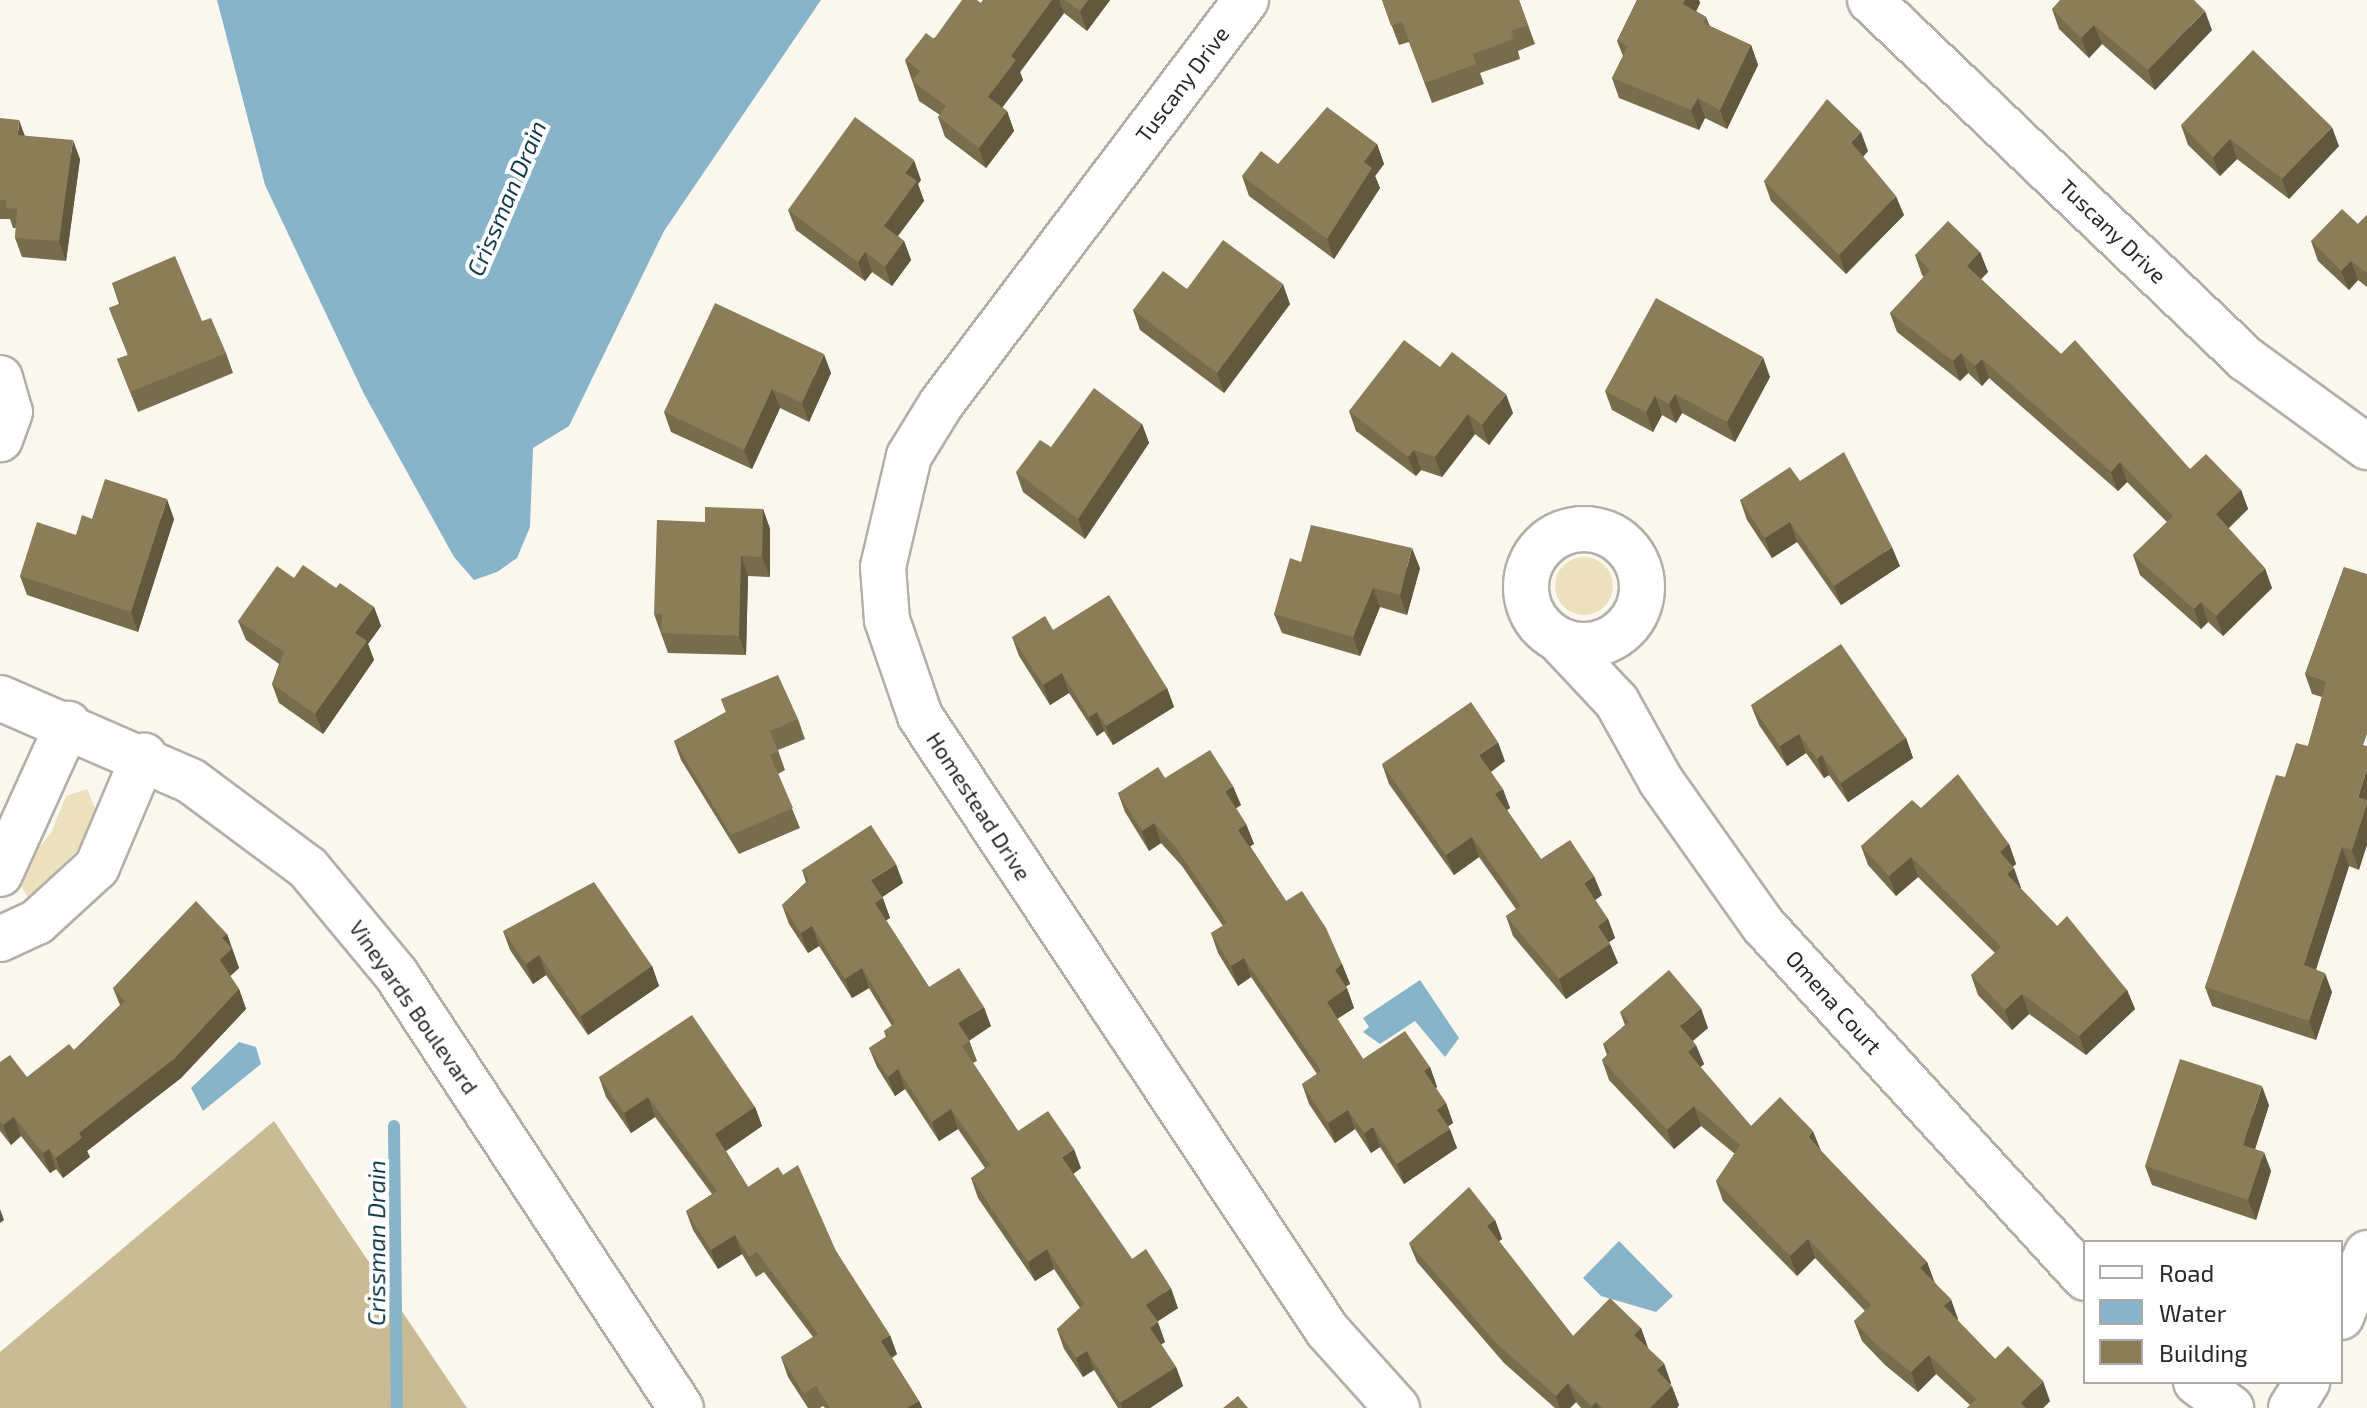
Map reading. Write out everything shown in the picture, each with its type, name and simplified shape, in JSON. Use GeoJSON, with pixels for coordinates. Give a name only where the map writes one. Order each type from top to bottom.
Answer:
{"type":"FeatureCollection","features":[{"type":"Feature","properties":{"kind":"street","name":"Tuscany Drive"},"geometry":{"type":"LineString","coordinates":[[1119,168],[1246,0]]}},
{"type":"Feature","properties":{"kind":"street","name":"Tuscany Drive"},"geometry":{"type":"LineString","coordinates":[[1870,0],[2246,359],[2367,447]]}},
{"type":"Feature","properties":{"kind":"street","name":"Homestead Drive"},"geometry":{"type":"LineString","coordinates":[[1119,168],[909,456],[883,567],[887,620],[910,693],[954,768],[1327,1330],[1397,1408]]}},
{"type":"Feature","properties":{"kind":"street"},"geometry":{"type":"LineString","coordinates":[[0,378],[10,412],[0,439]]}},
{"type":"Feature","properties":{"kind":"street","name":"Omena Court"},"geometry":{"type":"LineString","coordinates":[[1617,702],[1629,624],[1642,588],[1630,552],[1599,531],[1580,529],[1544,544],[1526,577],[1532,614],[1617,702],[1661,781],[1763,925],[2083,1276]]}},
{"type":"Feature","properties":{"kind":"street"},"geometry":{"type":"LineString","coordinates":[[1559,640],[1597,644],[1629,624]]}},
{"type":"Feature","properties":{"kind":"street","name":"Vineyards Boulevard"},"geometry":{"type":"LineString","coordinates":[[0,698],[144,756],[255,822],[362,928],[681,1408]]}},
{"type":"Feature","properties":{"kind":"street"},"geometry":{"type":"LineString","coordinates":[[0,874],[68,724]]}},
{"type":"Feature","properties":{"kind":"street"},"geometry":{"type":"LineString","coordinates":[[0,939],[37,922],[97,867],[144,756]]}},
{"type":"Feature","properties":{"kind":"street"},"geometry":{"type":"LineString","coordinates":[[2343,1312],[2367,1253]]}},
{"type":"Feature","properties":{"kind":"street"},"geometry":{"type":"LineString","coordinates":[[2199,1384],[2231,1408]]}},
{"type":"Feature","properties":{"kind":"street"},"geometry":{"type":"LineString","coordinates":[[2291,1408],[2306,1384]]}},
{"type":"Feature","properties":{"kind":"shaded area"},"geometry":{"type":"Polygon","coordinates":[[[1584,557],[1605,565],[1613,586],[1605,607],[1584,615],[1563,607],[1555,586],[1563,565],[1584,557]]]}},
{"type":"Feature","properties":{"kind":"shaded area"},"geometry":{"type":"Polygon","coordinates":[[[87,789],[96,810],[79,848],[29,899],[15,876],[51,833],[66,796],[87,789]]]}},
{"type":"Feature","properties":{"kind":"shaded area"},"geometry":{"type":"Polygon","coordinates":[[[274,1121],[467,1408],[0,1408],[0,1352],[274,1121]]]}},
{"type":"Feature","properties":{"kind":"water"},"geometry":{"type":"Polygon","coordinates":[[[217,0],[821,0],[664,231],[569,426],[533,448],[530,527],[517,558],[497,572],[474,580],[454,557],[364,394],[265,185],[217,0]]]}},
{"type":"Feature","properties":{"kind":"water"},"geometry":{"type":"Polygon","coordinates":[[[1420,980],[1459,1038],[1445,1057],[1415,1021],[1380,1044],[1363,1032],[1369,1027],[1363,1018],[1420,980]]]}},
{"type":"Feature","properties":{"kind":"water"},"geometry":{"type":"Polygon","coordinates":[[[239,1042],[256,1047],[261,1064],[203,1111],[191,1088],[239,1042]]]}},
{"type":"Feature","properties":{"kind":"water"},"geometry":{"type":"Polygon","coordinates":[[[1619,1241],[1673,1296],[1656,1312],[1601,1296],[1583,1278],[1619,1241]]]}},
{"type":"Feature","properties":{"kind":"building"},"geometry":{"type":"Polygon","coordinates":[[[962,0],[981,3],[983,0],[1052,0],[1011,56],[1016,60],[988,97],[1007,111],[979,148],[938,117],[946,106],[912,81],[920,71],[905,60],[926,33],[934,39],[962,0]]]}},
{"type":"Feature","properties":{"kind":"building"},"geometry":{"type":"Polygon","coordinates":[[[1065,0],[1088,0],[1080,11],[1065,0]]]}},
{"type":"Feature","properties":{"kind":"building"},"geometry":{"type":"Polygon","coordinates":[[[1382,0],[1519,0],[1528,25],[1511,31],[1513,39],[1473,54],[1476,64],[1425,83],[1402,22],[1391,26],[1382,0]]]}},
{"type":"Feature","properties":{"kind":"building"},"geometry":{"type":"Polygon","coordinates":[[[1637,0],[1685,0],[1683,4],[1706,17],[1703,23],[1751,45],[1720,110],[1698,98],[1691,110],[1612,78],[1628,46],[1617,41],[1637,0]]]}},
{"type":"Feature","properties":{"kind":"building"},"geometry":{"type":"Polygon","coordinates":[[[2060,0],[2194,0],[2205,11],[2148,70],[2094,25],[2081,38],[2052,9],[2060,0]]]}},
{"type":"Feature","properties":{"kind":"building"},"geometry":{"type":"Polygon","coordinates":[[[2253,50],[2332,127],[2282,179],[2230,139],[2213,157],[2181,125],[2253,50]]]}},
{"type":"Feature","properties":{"kind":"building"},"geometry":{"type":"Polygon","coordinates":[[[1827,99],[1861,132],[1851,142],[1896,196],[1839,255],[1764,181],[1827,99]]]}},
{"type":"Feature","properties":{"kind":"building"},"geometry":{"type":"Polygon","coordinates":[[[1327,107],[1377,144],[1364,162],[1372,168],[1327,239],[1242,176],[1261,151],[1278,164],[1327,107]]]}},
{"type":"Feature","properties":{"kind":"building"},"geometry":{"type":"Polygon","coordinates":[[[855,117],[914,160],[905,173],[917,181],[884,226],[904,241],[885,267],[865,252],[858,262],[788,210],[855,117]]]}},
{"type":"Feature","properties":{"kind":"building"},"geometry":{"type":"Polygon","coordinates":[[[0,118],[19,120],[18,135],[73,140],[59,241],[15,238],[17,209],[6,208],[7,200],[0,200],[0,118]]]}},
{"type":"Feature","properties":{"kind":"building"},"geometry":{"type":"Polygon","coordinates":[[[2342,209],[2358,224],[2367,215],[2367,273],[2351,261],[2341,271],[2311,241],[2342,209]]]}},
{"type":"Feature","properties":{"kind":"building"},"geometry":{"type":"Polygon","coordinates":[[[1948,221],[1980,252],[1967,266],[2061,354],[2075,340],[2190,469],[2206,454],[2241,490],[2216,514],[2265,568],[2216,616],[2201,602],[2194,609],[2133,555],[2173,516],[2120,462],[2111,472],[1982,359],[1975,366],[1961,353],[1953,361],[1890,313],[1930,270],[1915,255],[1948,221]]]}},
{"type":"Feature","properties":{"kind":"building"},"geometry":{"type":"Polygon","coordinates":[[[1223,240],[1283,284],[1217,373],[1133,310],[1163,271],[1187,289],[1223,240]]]}},
{"type":"Feature","properties":{"kind":"building"},"geometry":{"type":"Polygon","coordinates":[[[175,256],[202,321],[211,318],[226,353],[130,392],[117,359],[128,355],[109,308],[120,304],[112,283],[175,256]]]}},
{"type":"Feature","properties":{"kind":"building"},"geometry":{"type":"Polygon","coordinates":[[[1656,298],[1763,357],[1727,422],[1675,394],[1669,404],[1655,396],[1646,412],[1605,391],[1656,298]]]}},
{"type":"Feature","properties":{"kind":"building"},"geometry":{"type":"Polygon","coordinates":[[[715,303],[824,354],[802,403],[772,389],[744,450],[664,412],[715,303]]]}},
{"type":"Feature","properties":{"kind":"building"},"geometry":{"type":"Polygon","coordinates":[[[1404,340],[1440,367],[1452,352],[1506,394],[1482,425],[1468,414],[1435,457],[1414,450],[1408,457],[1349,411],[1404,340]]]}},
{"type":"Feature","properties":{"kind":"building"},"geometry":{"type":"Polygon","coordinates":[[[1094,388],[1142,424],[1078,519],[1016,472],[1040,440],[1051,447],[1094,388]]]}},
{"type":"Feature","properties":{"kind":"building"},"geometry":{"type":"Polygon","coordinates":[[[1844,452],[1892,547],[1834,586],[1790,522],[1765,538],[1740,500],[1790,467],[1800,481],[1844,452]]]}},
{"type":"Feature","properties":{"kind":"building"},"geometry":{"type":"Polygon","coordinates":[[[105,479],[167,499],[131,612],[20,576],[37,522],[76,535],[82,515],[92,519],[105,479]]]}},
{"type":"Feature","properties":{"kind":"building"},"geometry":{"type":"Polygon","coordinates":[[[705,507],[763,509],[762,557],[741,556],[739,636],[661,633],[662,614],[654,614],[657,520],[705,522],[705,507]]]}},
{"type":"Feature","properties":{"kind":"building"},"geometry":{"type":"Polygon","coordinates":[[[1311,525],[1412,548],[1400,595],[1373,588],[1353,637],[1274,614],[1290,558],[1301,562],[1311,525]]]}},
{"type":"Feature","properties":{"kind":"building"},"geometry":{"type":"Polygon","coordinates":[[[303,565],[336,588],[340,583],[374,607],[355,633],[367,641],[315,714],[272,684],[284,652],[238,621],[277,566],[294,578],[303,565]]]}},
{"type":"Feature","properties":{"kind":"building"},"geometry":{"type":"Polygon","coordinates":[[[2344,567],[2367,574],[2367,734],[2363,745],[2367,746],[2367,769],[2358,797],[2367,800],[2367,804],[2352,850],[2342,847],[2304,965],[2325,973],[2309,1021],[2205,987],[2276,775],[2285,777],[2296,743],[2308,746],[2326,682],[2305,674],[2344,567]]]}},
{"type":"Feature","properties":{"kind":"building"},"geometry":{"type":"Polygon","coordinates":[[[1109,595],[1167,688],[1106,726],[1097,712],[1089,717],[1062,673],[1043,685],[1012,637],[1045,616],[1053,630],[1109,595]]]}},
{"type":"Feature","properties":{"kind":"building"},"geometry":{"type":"Polygon","coordinates":[[[1841,644],[1906,738],[1841,783],[1822,755],[1817,759],[1799,734],[1780,746],[1751,705],[1841,644]]]}},
{"type":"Feature","properties":{"kind":"building"},"geometry":{"type":"Polygon","coordinates":[[[778,675],[798,719],[770,731],[778,751],[770,755],[793,808],[731,835],[674,741],[726,712],[721,699],[778,675]]]}},
{"type":"Feature","properties":{"kind":"building"},"geometry":{"type":"Polygon","coordinates":[[[1471,702],[1498,742],[1479,755],[1503,789],[1495,794],[1541,859],[1570,840],[1594,876],[1584,883],[1608,919],[1598,926],[1610,944],[1559,979],[1506,916],[1521,906],[1472,837],[1446,855],[1382,764],[1471,702]]]}},
{"type":"Feature","properties":{"kind":"building"},"geometry":{"type":"Polygon","coordinates":[[[1210,750],[1233,786],[1225,791],[1246,824],[1238,830],[1286,901],[1302,891],[1326,928],[1342,964],[1335,970],[1347,988],[1327,1002],[1363,1059],[1405,1031],[1430,1067],[1424,1071],[1446,1103],[1437,1110],[1450,1129],[1397,1164],[1373,1127],[1364,1133],[1348,1110],[1328,1123],[1302,1084],[1321,1071],[1244,958],[1231,966],[1211,933],[1227,923],[1175,846],[1154,823],[1142,831],[1118,793],[1158,767],[1165,778],[1210,750]]]}},
{"type":"Feature","properties":{"kind":"building"},"geometry":{"type":"Polygon","coordinates":[[[1958,774],[2009,844],[2000,852],[2014,868],[2007,874],[2057,926],[2067,916],[2127,990],[2079,1036],[2022,994],[2005,1010],[1971,975],[2001,947],[1911,857],[1889,876],[1861,846],[1912,800],[1921,808],[1958,774]]]}},
{"type":"Feature","properties":{"kind":"building"},"geometry":{"type":"Polygon","coordinates":[[[871,825],[896,864],[871,880],[883,898],[875,903],[929,987],[959,968],[984,1007],[958,1023],[970,1041],[962,1046],[1018,1131],[1048,1111],[1074,1149],[1062,1157],[1132,1259],[1146,1249],[1171,1288],[1146,1305],[1158,1322],[1150,1328],[1176,1367],[1120,1403],[1087,1351],[1076,1358],[1057,1329],[1084,1304],[1047,1249],[1028,1262],[971,1178],[990,1165],[951,1109],[932,1122],[898,1069],[888,1077],[869,1048],[887,1036],[884,1031],[895,1023],[862,968],[845,979],[812,926],[801,933],[782,905],[809,880],[802,870],[871,825]]]}},
{"type":"Feature","properties":{"kind":"building"},"geometry":{"type":"Polygon","coordinates":[[[594,882],[652,966],[581,1016],[539,955],[526,964],[503,931],[594,882]]]}},
{"type":"Feature","properties":{"kind":"building"},"geometry":{"type":"Polygon","coordinates":[[[196,901],[227,934],[222,938],[232,948],[220,960],[239,989],[174,1059],[79,1133],[82,1138],[56,1158],[49,1149],[43,1153],[14,1117],[3,1125],[0,1121],[0,1062],[10,1055],[27,1077],[69,1044],[74,1050],[125,1001],[113,988],[196,901]]]}},
{"type":"Feature","properties":{"kind":"building"},"geometry":{"type":"Polygon","coordinates":[[[1669,970],[1701,1008],[1680,1026],[1696,1045],[1688,1052],[1751,1126],[1780,1097],[1813,1131],[1808,1137],[1927,1262],[1920,1268],[1951,1299],[1944,1306],[1995,1359],[2008,1346],[2043,1381],[2021,1403],[2026,1408],[1967,1408],[1976,1399],[1929,1355],[1911,1372],[1878,1346],[1854,1321],[1871,1305],[1808,1239],[1790,1256],[1716,1181],[1740,1145],[1694,1106],[1667,1130],[1602,1060],[1610,1052],[1603,1044],[1629,1022],[1620,1012],[1669,970]]]}},
{"type":"Feature","properties":{"kind":"building"},"geometry":{"type":"Polygon","coordinates":[[[692,1015],[755,1107],[715,1134],[748,1187],[778,1167],[783,1175],[798,1165],[836,1251],[890,1335],[881,1341],[919,1401],[907,1408],[830,1408],[816,1386],[804,1394],[781,1357],[818,1334],[757,1252],[749,1257],[735,1235],[711,1250],[686,1211],[717,1191],[648,1097],[624,1113],[599,1077],[692,1015]]]}},
{"type":"Feature","properties":{"kind":"building"},"geometry":{"type":"Polygon","coordinates":[[[2180,1059],[2262,1086],[2243,1145],[2264,1152],[2248,1200],[2145,1166],[2180,1059]]]}},
{"type":"Feature","properties":{"kind":"building"},"geometry":{"type":"Polygon","coordinates":[[[1469,1187],[1495,1220],[1487,1226],[1573,1336],[1610,1298],[1641,1328],[1634,1335],[1664,1363],[1657,1370],[1672,1386],[1650,1408],[1603,1408],[1596,1402],[1592,1406],[1568,1383],[1556,1396],[1496,1343],[1409,1243],[1469,1187]]]}},
{"type":"Feature","properties":{"kind":"building"},"geometry":{"type":"Polygon","coordinates":[[[1238,1396],[1248,1408],[1223,1408],[1238,1396]]]}},
{"type":"Feature","properties":{"kind":"waterway","name":"Crissman Drain"},"geometry":{"type":"LineString","coordinates":[[394,1126],[397,1408]]}}]}
